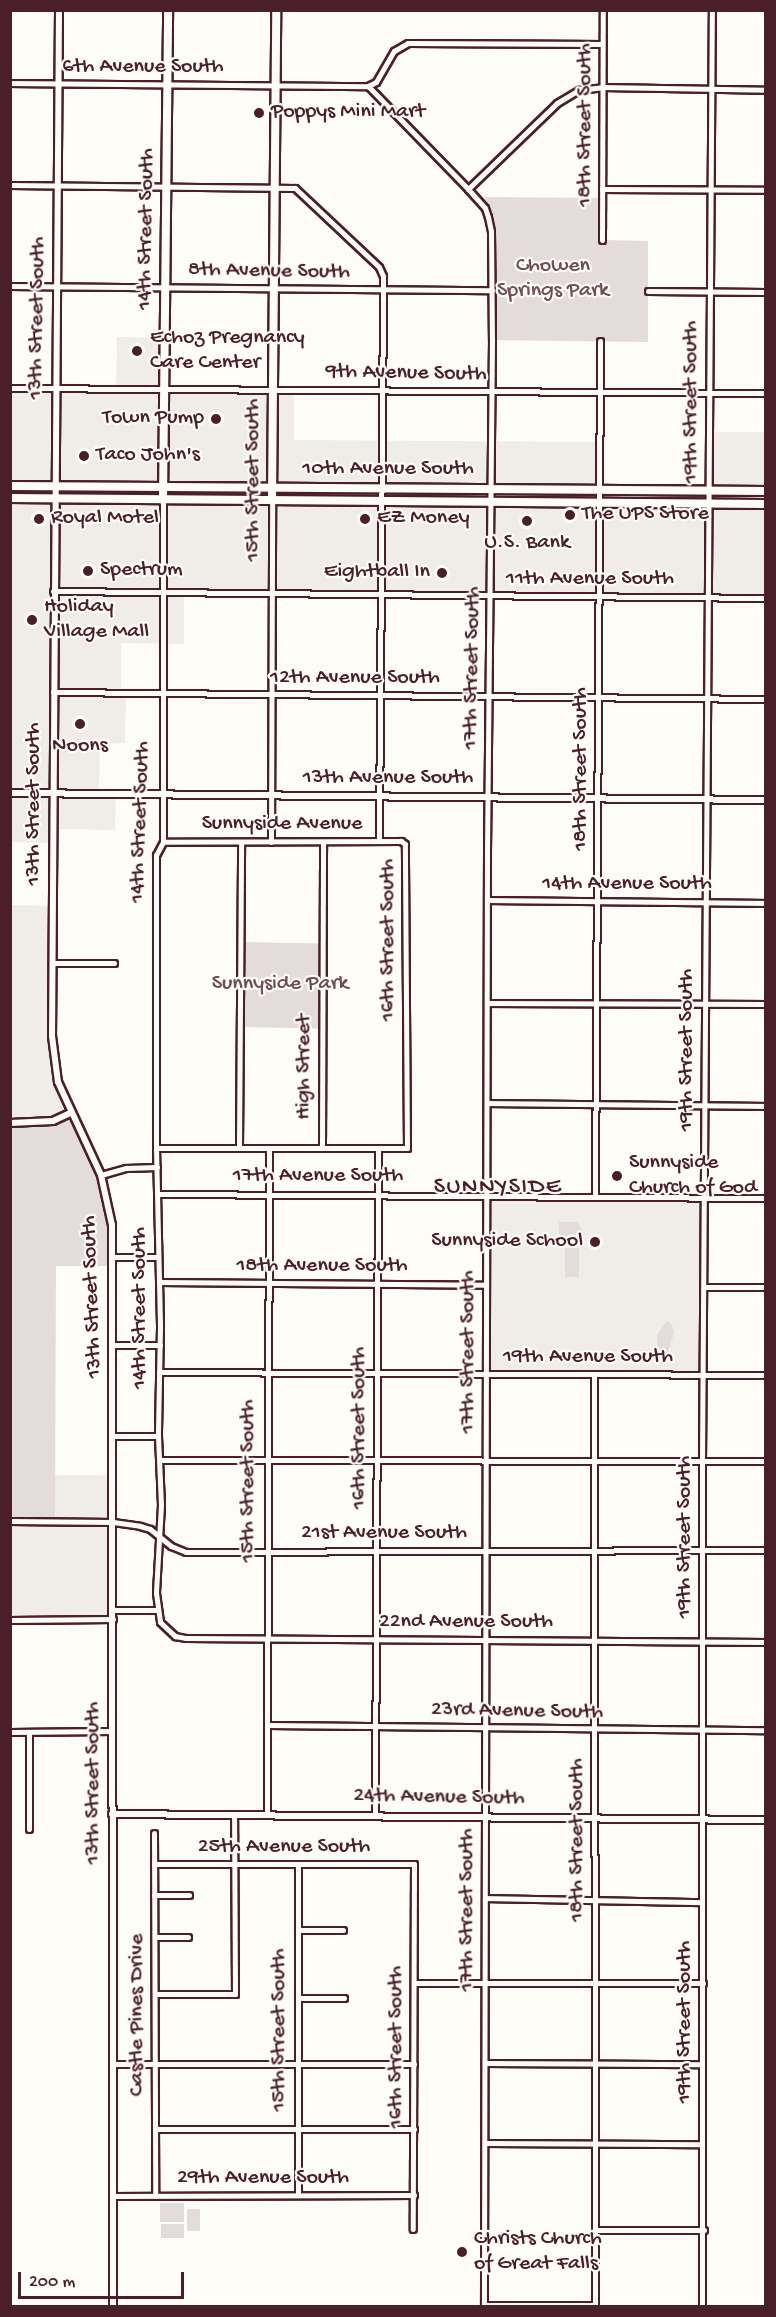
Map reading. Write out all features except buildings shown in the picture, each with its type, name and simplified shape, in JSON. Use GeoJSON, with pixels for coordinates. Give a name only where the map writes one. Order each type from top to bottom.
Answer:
{"type":"FeatureCollection","features":[{"type":"Feature","properties":{"kind":"main road","name":"14th Street South"},"geometry":{"type":"LineString","coordinates":[[163,500],[168,10]]}},
{"type":"Feature","properties":{"kind":"main road","name":"15th Street South"},"geometry":{"type":"LineString","coordinates":[[272,500],[276,10]]}},
{"type":"Feature","properties":{"kind":"main road","name":"10th Avenue South"},"geometry":{"type":"LineString","coordinates":[[10,486],[765,491]]}},
{"type":"Feature","properties":{"kind":"main road","name":"10th Avenue South"},"geometry":{"type":"LineString","coordinates":[[10,498],[765,504]]}},
{"type":"Feature","properties":{"kind":"street","name":"13th Street South"},"geometry":{"type":"LineString","coordinates":[[58,10],[53,591],[54,1062],[58,1082],[70,1113],[101,1175],[112,1225],[114,1257],[113,2307]]}},
{"type":"Feature","properties":{"kind":"street","name":"18th Street South"},"geometry":{"type":"LineString","coordinates":[[602,240],[603,10]]}},
{"type":"Feature","properties":{"kind":"street","name":"19th Street South"},"geometry":{"type":"LineString","coordinates":[[702,2307],[704,1729],[702,1461],[712,10]]}},
{"type":"Feature","properties":{"kind":"street"},"geometry":{"type":"LineString","coordinates":[[368,86],[376,82],[394,51],[408,43],[602,44]]}},
{"type":"Feature","properties":{"kind":"street","name":"6th Avenue South"},"geometry":{"type":"LineString","coordinates":[[10,83],[368,86]]}},
{"type":"Feature","properties":{"kind":"street","name":"17th Street South"},"geometry":{"type":"LineString","coordinates":[[368,86],[485,208],[491,231],[485,1462],[486,2144],[484,2306]]}},
{"type":"Feature","properties":{"kind":"street"},"geometry":{"type":"LineString","coordinates":[[468,189],[557,103],[579,90],[602,87],[765,90]]}},
{"type":"Feature","properties":{"kind":"street","name":"16th Street South"},"geometry":{"type":"LineString","coordinates":[[10,185],[295,188],[302,191],[379,267],[383,276],[380,841]]}},
{"type":"Feature","properties":{"kind":"street"},"geometry":{"type":"LineString","coordinates":[[602,189],[765,190]]}},
{"type":"Feature","properties":{"kind":"street","name":"8th Avenue South"},"geometry":{"type":"LineString","coordinates":[[10,286],[492,290]]}},
{"type":"Feature","properties":{"kind":"street"},"geometry":{"type":"LineString","coordinates":[[648,291],[765,292]]}},
{"type":"Feature","properties":{"kind":"street","name":"18th Street South"},"geometry":{"type":"LineString","coordinates":[[595,1196],[600,341]]}},
{"type":"Feature","properties":{"kind":"street","name":"9th Avenue South"},"geometry":{"type":"LineString","coordinates":[[10,388],[765,393]]}},
{"type":"Feature","properties":{"kind":"street","name":"14th Street South"},"geometry":{"type":"LineString","coordinates":[[156,1610],[160,1346],[159,1194],[156,1148],[156,855],[163,842],[163,500]]}},
{"type":"Feature","properties":{"kind":"street","name":"15th Street South"},"geometry":{"type":"LineString","coordinates":[[271,842],[272,500]]}},
{"type":"Feature","properties":{"kind":"street","name":"11th Avenue South"},"geometry":{"type":"LineString","coordinates":[[53,591],[765,598]]}},
{"type":"Feature","properties":{"kind":"street","name":"12th Avenue South"},"geometry":{"type":"LineString","coordinates":[[53,692],[765,699]]}},
{"type":"Feature","properties":{"kind":"street","name":"13th Avenue South"},"geometry":{"type":"LineString","coordinates":[[10,793],[765,800]]}},
{"type":"Feature","properties":{"kind":"street","name":"Sunnyside Avenue"},"geometry":{"type":"LineString","coordinates":[[163,842],[401,842]]}},
{"type":"Feature","properties":{"kind":"street"},"geometry":{"type":"LineString","coordinates":[[239,1147],[241,842]]}},
{"type":"Feature","properties":{"kind":"street","name":"High Street"},"geometry":{"type":"LineString","coordinates":[[322,842],[322,1148]]}},
{"type":"Feature","properties":{"kind":"street","name":"16th Street South"},"geometry":{"type":"LineString","coordinates":[[375,1815],[378,1148],[407,1148],[406,849],[401,842]]}},
{"type":"Feature","properties":{"kind":"street","name":"14th Avenue South"},"geometry":{"type":"LineString","coordinates":[[488,900],[765,903]]}},
{"type":"Feature","properties":{"kind":"street"},"geometry":{"type":"LineString","coordinates":[[52,963],[114,963]]}},
{"type":"Feature","properties":{"kind":"street"},"geometry":{"type":"LineString","coordinates":[[487,1003],[765,1005]]}},
{"type":"Feature","properties":{"kind":"street"},"geometry":{"type":"LineString","coordinates":[[487,1103],[765,1106]]}},
{"type":"Feature","properties":{"kind":"street"},"geometry":{"type":"LineString","coordinates":[[10,1123],[52,1121],[70,1113]]}},
{"type":"Feature","properties":{"kind":"street"},"geometry":{"type":"LineString","coordinates":[[156,1148],[378,1148]]}},
{"type":"Feature","properties":{"kind":"street","name":"15th Street South"},"geometry":{"type":"LineString","coordinates":[[267,1814],[269,1148]]}},
{"type":"Feature","properties":{"kind":"street"},"geometry":{"type":"LineString","coordinates":[[101,1175],[126,1168],[157,1167]]}},
{"type":"Feature","properties":{"kind":"street","name":"17th Avenue South"},"geometry":{"type":"LineString","coordinates":[[159,1194],[765,1198]]}},
{"type":"Feature","properties":{"kind":"street"},"geometry":{"type":"LineString","coordinates":[[114,1257],[158,1257]]}},
{"type":"Feature","properties":{"kind":"street","name":"18th Avenue South"},"geometry":{"type":"LineString","coordinates":[[159,1282],[486,1285]]}},
{"type":"Feature","properties":{"kind":"street"},"geometry":{"type":"LineString","coordinates":[[704,1287],[765,1287]]}},
{"type":"Feature","properties":{"kind":"street"},"geometry":{"type":"LineString","coordinates":[[114,1345],[160,1346]]}},
{"type":"Feature","properties":{"kind":"street","name":"19th Avenue South"},"geometry":{"type":"LineString","coordinates":[[159,1372],[765,1375]]}},
{"type":"Feature","properties":{"kind":"street","name":"18th Street South"},"geometry":{"type":"LineString","coordinates":[[594,1374],[595,2306]]}},
{"type":"Feature","properties":{"kind":"street"},"geometry":{"type":"LineString","coordinates":[[114,1436],[158,1436]]}},
{"type":"Feature","properties":{"kind":"street"},"geometry":{"type":"LineString","coordinates":[[160,1460],[765,1461]]}},
{"type":"Feature","properties":{"kind":"street","name":"21st Avenue South"},"geometry":{"type":"LineString","coordinates":[[10,1521],[113,1522],[140,1526],[171,1546],[186,1552],[765,1550]]}},
{"type":"Feature","properties":{"kind":"street"},"geometry":{"type":"LineString","coordinates":[[113,1610],[156,1610]]}},
{"type":"Feature","properties":{"kind":"street","name":"22nd Avenue South"},"geometry":{"type":"LineString","coordinates":[[156,1610],[160,1622],[168,1631],[175,1636],[185,1638],[594,1639],[765,1642]]}},
{"type":"Feature","properties":{"kind":"street"},"geometry":{"type":"LineString","coordinates":[[10,1620],[113,1619]]}},
{"type":"Feature","properties":{"kind":"street","name":"23rd Avenue South"},"geometry":{"type":"LineString","coordinates":[[268,1725],[765,1730]]}},
{"type":"Feature","properties":{"kind":"street"},"geometry":{"type":"LineString","coordinates":[[10,1732],[112,1731]]}},
{"type":"Feature","properties":{"kind":"street"},"geometry":{"type":"LineString","coordinates":[[28,1732],[29,1829]]}},
{"type":"Feature","properties":{"kind":"street","name":"24th Avenue South"},"geometry":{"type":"LineString","coordinates":[[112,1814],[765,1820]]}},
{"type":"Feature","properties":{"kind":"street"},"geometry":{"type":"LineString","coordinates":[[155,1994],[235,1994],[234,1814]]}},
{"type":"Feature","properties":{"kind":"street","name":"Castle Pines Drive"},"geometry":{"type":"LineString","coordinates":[[153,1833],[155,2196]]}},
{"type":"Feature","properties":{"kind":"street","name":"25th Avenue South"},"geometry":{"type":"LineString","coordinates":[[154,1864],[414,1864]]}},
{"type":"Feature","properties":{"kind":"street","name":"15th Street South"},"geometry":{"type":"LineString","coordinates":[[298,1864],[298,2195]]}},
{"type":"Feature","properties":{"kind":"street","name":"16th Street South"},"geometry":{"type":"LineString","coordinates":[[413,2229],[414,1864]]}},
{"type":"Feature","properties":{"kind":"street"},"geometry":{"type":"LineString","coordinates":[[154,1895],[189,1895]]}},
{"type":"Feature","properties":{"kind":"street"},"geometry":{"type":"LineString","coordinates":[[485,1898],[702,1902]]}},
{"type":"Feature","properties":{"kind":"street"},"geometry":{"type":"LineString","coordinates":[[298,1930],[343,1930]]}},
{"type":"Feature","properties":{"kind":"street"},"geometry":{"type":"LineString","coordinates":[[155,1937],[188,1937]]}},
{"type":"Feature","properties":{"kind":"street"},"geometry":{"type":"LineString","coordinates":[[414,1983],[703,1983]]}},
{"type":"Feature","properties":{"kind":"street"},"geometry":{"type":"LineString","coordinates":[[298,1998],[344,1998]]}},
{"type":"Feature","properties":{"kind":"street"},"geometry":{"type":"LineString","coordinates":[[485,2063],[702,2064]]}},
{"type":"Feature","properties":{"kind":"street"},"geometry":{"type":"LineString","coordinates":[[112,2064],[414,2064]]}},
{"type":"Feature","properties":{"kind":"street"},"geometry":{"type":"LineString","coordinates":[[155,2129],[414,2129]]}},
{"type":"Feature","properties":{"kind":"street"},"geometry":{"type":"LineString","coordinates":[[486,2144],[702,2144]]}},
{"type":"Feature","properties":{"kind":"street","name":"29th Avenue South"},"geometry":{"type":"LineString","coordinates":[[113,2196],[414,2195]]}},
{"type":"Feature","properties":{"kind":"street"},"geometry":{"type":"LineString","coordinates":[[595,2230],[704,2230]]}},
{"type":"Feature","properties":{"kind":"street"},"geometry":{"type":"LineString","coordinates":[[484,2306],[595,2306]]}},
{"type":"Feature","properties":{"kind":"shaded area"},"geometry":{"type":"Polygon","coordinates":[[[117,337],[164,338],[164,389],[294,390],[294,440],[600,442],[599,490],[11,486],[11,388],[116,389],[117,337]]]}},
{"type":"Feature","properties":{"kind":"shaded area"},"geometry":{"type":"Polygon","coordinates":[[[708,432],[765,432],[765,491],[708,491],[708,432]]]}},
{"type":"Feature","properties":{"kind":"shaded area"},"geometry":{"type":"Polygon","coordinates":[[[11,499],[765,504],[765,598],[184,593],[184,644],[121,643],[121,693],[126,693],[125,743],[100,744],[99,794],[116,794],[115,830],[53,829],[52,843],[11,842],[11,499]]]}},
{"type":"Feature","properties":{"kind":"shaded area"},"geometry":{"type":"Polygon","coordinates":[[[11,905],[52,906],[54,1062],[70,1113],[52,1121],[11,1123],[11,905]]]}},
{"type":"Feature","properties":{"kind":"shaded area","name":"Sunnyside School"},"geometry":{"type":"Polygon","coordinates":[[[486,1196],[704,1196],[704,1374],[486,1374],[486,1196]]]}},
{"type":"Feature","properties":{"kind":"shaded area"},"geometry":{"type":"Polygon","coordinates":[[[55,1475],[114,1475],[113,1619],[11,1620],[11,1521],[55,1521],[55,1475]]]}},
{"type":"Feature","properties":{"kind":"green space","name":"Chowen Springs Park"},"geometry":{"type":"Polygon","coordinates":[[[485,197],[602,198],[602,240],[648,241],[648,342],[492,340],[491,231],[485,197]]]}},
{"type":"Feature","properties":{"kind":"green space","name":"Sunnyside Park"},"geometry":{"type":"Polygon","coordinates":[[[239,942],[322,943],[321,1028],[238,1027],[239,942]]]}},
{"type":"Feature","properties":{"kind":"green space"},"geometry":{"type":"Polygon","coordinates":[[[70,1113],[101,1175],[108,1198],[114,1266],[56,1266],[55,1521],[11,1521],[11,1123],[39,1123],[70,1113]]]}},
{"type":"Feature","properties":{"kind":"green space"},"geometry":{"type":"Polygon","coordinates":[[[559,1222],[577,1222],[584,1232],[584,1238],[568,1240],[559,1234],[559,1222]]]}},
{"type":"Feature","properties":{"kind":"green space"},"geometry":{"type":"Polygon","coordinates":[[[565,1248],[579,1248],[579,1277],[565,1277],[565,1248]]]}},
{"type":"Feature","properties":{"kind":"green space"},"geometry":{"type":"Polygon","coordinates":[[[667,1321],[672,1325],[674,1333],[666,1357],[643,1357],[643,1350],[657,1350],[657,1335],[667,1321]]]}},
{"type":"Feature","properties":{"kind":"green space"},"geometry":{"type":"Polygon","coordinates":[[[160,2203],[184,2203],[184,2222],[160,2222],[160,2203]]]}},
{"type":"Feature","properties":{"kind":"green space"},"geometry":{"type":"Polygon","coordinates":[[[187,2209],[200,2209],[200,2231],[187,2231],[187,2209]]]}},
{"type":"Feature","properties":{"kind":"green space"},"geometry":{"type":"Polygon","coordinates":[[[161,2224],[184,2224],[184,2238],[161,2238],[161,2224]]]}},
{"type":"Feature","properties":{"kind":"place","name":"Poppys Mini Mart"},"geometry":{"type":"Point","coordinates":[259,113]}},
{"type":"Feature","properties":{"kind":"place","name":"Echoz Pregnancy Care Center"},"geometry":{"type":"Point","coordinates":[137,351]}},
{"type":"Feature","properties":{"kind":"place","name":"Town Pump"},"geometry":{"type":"Point","coordinates":[216,419]}},
{"type":"Feature","properties":{"kind":"place","name":"Taco John's"},"geometry":{"type":"Point","coordinates":[84,456]}},
{"type":"Feature","properties":{"kind":"place","name":"The UPS Store"},"geometry":{"type":"Point","coordinates":[570,515]}},
{"type":"Feature","properties":{"kind":"place","name":"Royal Motel"},"geometry":{"type":"Point","coordinates":[39,519]}},
{"type":"Feature","properties":{"kind":"place","name":"EZ Money"},"geometry":{"type":"Point","coordinates":[365,519]}},
{"type":"Feature","properties":{"kind":"place","name":"U.S. Bank"},"geometry":{"type":"Point","coordinates":[527,521]}},
{"type":"Feature","properties":{"kind":"place","name":"Spectrum"},"geometry":{"type":"Point","coordinates":[88,571]}},
{"type":"Feature","properties":{"kind":"place","name":"Eightball In"},"geometry":{"type":"Point","coordinates":[442,573]}},
{"type":"Feature","properties":{"kind":"place","name":"Holiday Village Mall"},"geometry":{"type":"Point","coordinates":[32,620]}},
{"type":"Feature","properties":{"kind":"place","name":"Noons"},"geometry":{"type":"Point","coordinates":[80,724]}},
{"type":"Feature","properties":{"kind":"place","name":"Sunnyside Church of God"},"geometry":{"type":"Point","coordinates":[617,1176]}},
{"type":"Feature","properties":{"kind":"place","name":"Sunnyside School"},"geometry":{"type":"Point","coordinates":[595,1242]}},
{"type":"Feature","properties":{"kind":"place","name":"Christs Church of Great Falls"},"geometry":{"type":"Point","coordinates":[462,2252]}},
{"type":"Feature","properties":{"kind":"district","name":"SUNNYSIDE"},"geometry":{"type":"Point","coordinates":[498,1188]}}]}
